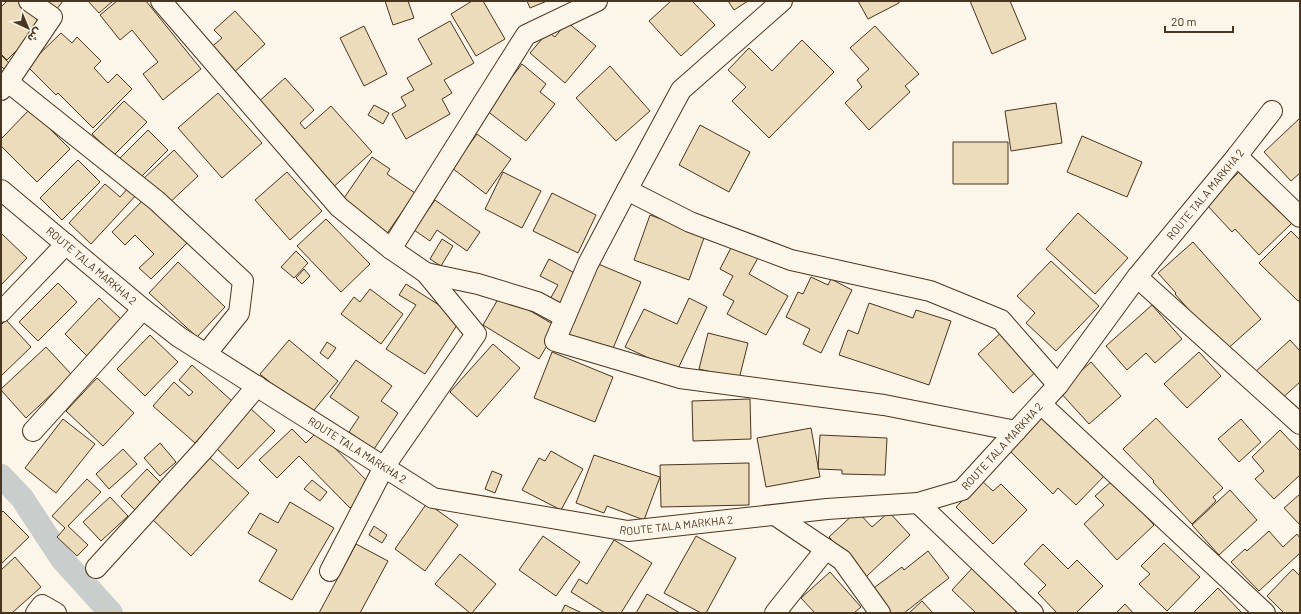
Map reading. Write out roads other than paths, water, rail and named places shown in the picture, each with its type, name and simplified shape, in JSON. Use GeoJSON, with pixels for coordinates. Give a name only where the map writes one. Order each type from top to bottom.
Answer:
{"type":"FeatureCollection","features":[{"type":"Feature","properties":{"kind":"street"},"geometry":{"type":"LineString","coordinates":[[29,1],[52,17],[4,86],[157,201],[243,281],[240,313],[206,354]]}},
{"type":"Feature","properties":{"kind":"street"},"geometry":{"type":"LineString","coordinates":[[161,1],[339,207],[391,249],[426,273],[476,334],[384,467],[330,571]]}},
{"type":"Feature","properties":{"kind":"street"},"geometry":{"type":"LineString","coordinates":[[391,249],[526,35],[597,1]]}},
{"type":"Feature","properties":{"kind":"street"},"geometry":{"type":"LineString","coordinates":[[782,1],[681,90],[588,264],[555,341],[680,378],[884,405],[1016,431]]}},
{"type":"Feature","properties":{"kind":"street","name":"ROUTE TALA MARKHA 2"},"geometry":{"type":"LineString","coordinates":[[1,190],[142,309],[179,337],[433,498],[628,531],[827,509],[918,503],[962,490],[1058,385],[1136,277],[1237,156],[1272,111]]}},
{"type":"Feature","properties":{"kind":"street"},"geometry":{"type":"LineString","coordinates":[[1237,156],[1300,217]]}},
{"type":"Feature","properties":{"kind":"street"},"geometry":{"type":"LineString","coordinates":[[627,190],[690,222],[791,260],[930,291],[1001,320],[1058,385]]}},
{"type":"Feature","properties":{"kind":"street"},"geometry":{"type":"LineString","coordinates":[[1,312],[66,244]]}},
{"type":"Feature","properties":{"kind":"street"},"geometry":{"type":"LineString","coordinates":[[426,273],[478,284],[537,302],[565,317]]}},
{"type":"Feature","properties":{"kind":"street"},"geometry":{"type":"LineString","coordinates":[[1136,277],[1300,424]]}},
{"type":"Feature","properties":{"kind":"street"},"geometry":{"type":"LineString","coordinates":[[34,431],[142,309]]}},
{"type":"Feature","properties":{"kind":"street"},"geometry":{"type":"LineString","coordinates":[[96,568],[205,448],[257,386]]}},
{"type":"Feature","properties":{"kind":"street"},"geometry":{"type":"LineString","coordinates":[[1041,404],[1265,613]]}},
{"type":"Feature","properties":{"kind":"street"},"geometry":{"type":"LineString","coordinates":[[918,503],[1034,613]]}},
{"type":"Feature","properties":{"kind":"street"},"geometry":{"type":"LineString","coordinates":[[775,515],[842,560],[880,613]]}},
{"type":"Feature","properties":{"kind":"street"},"geometry":{"type":"LineString","coordinates":[[775,613],[826,549]]}},
{"type":"Feature","properties":{"kind":"street"},"geometry":{"type":"LineString","coordinates":[[36,613],[42,605],[56,613]]}},
{"type":"Feature","properties":{"kind":"waterway"},"geometry":{"type":"LineString","coordinates":[[1,476],[22,498],[62,559],[111,613]]}}]}
